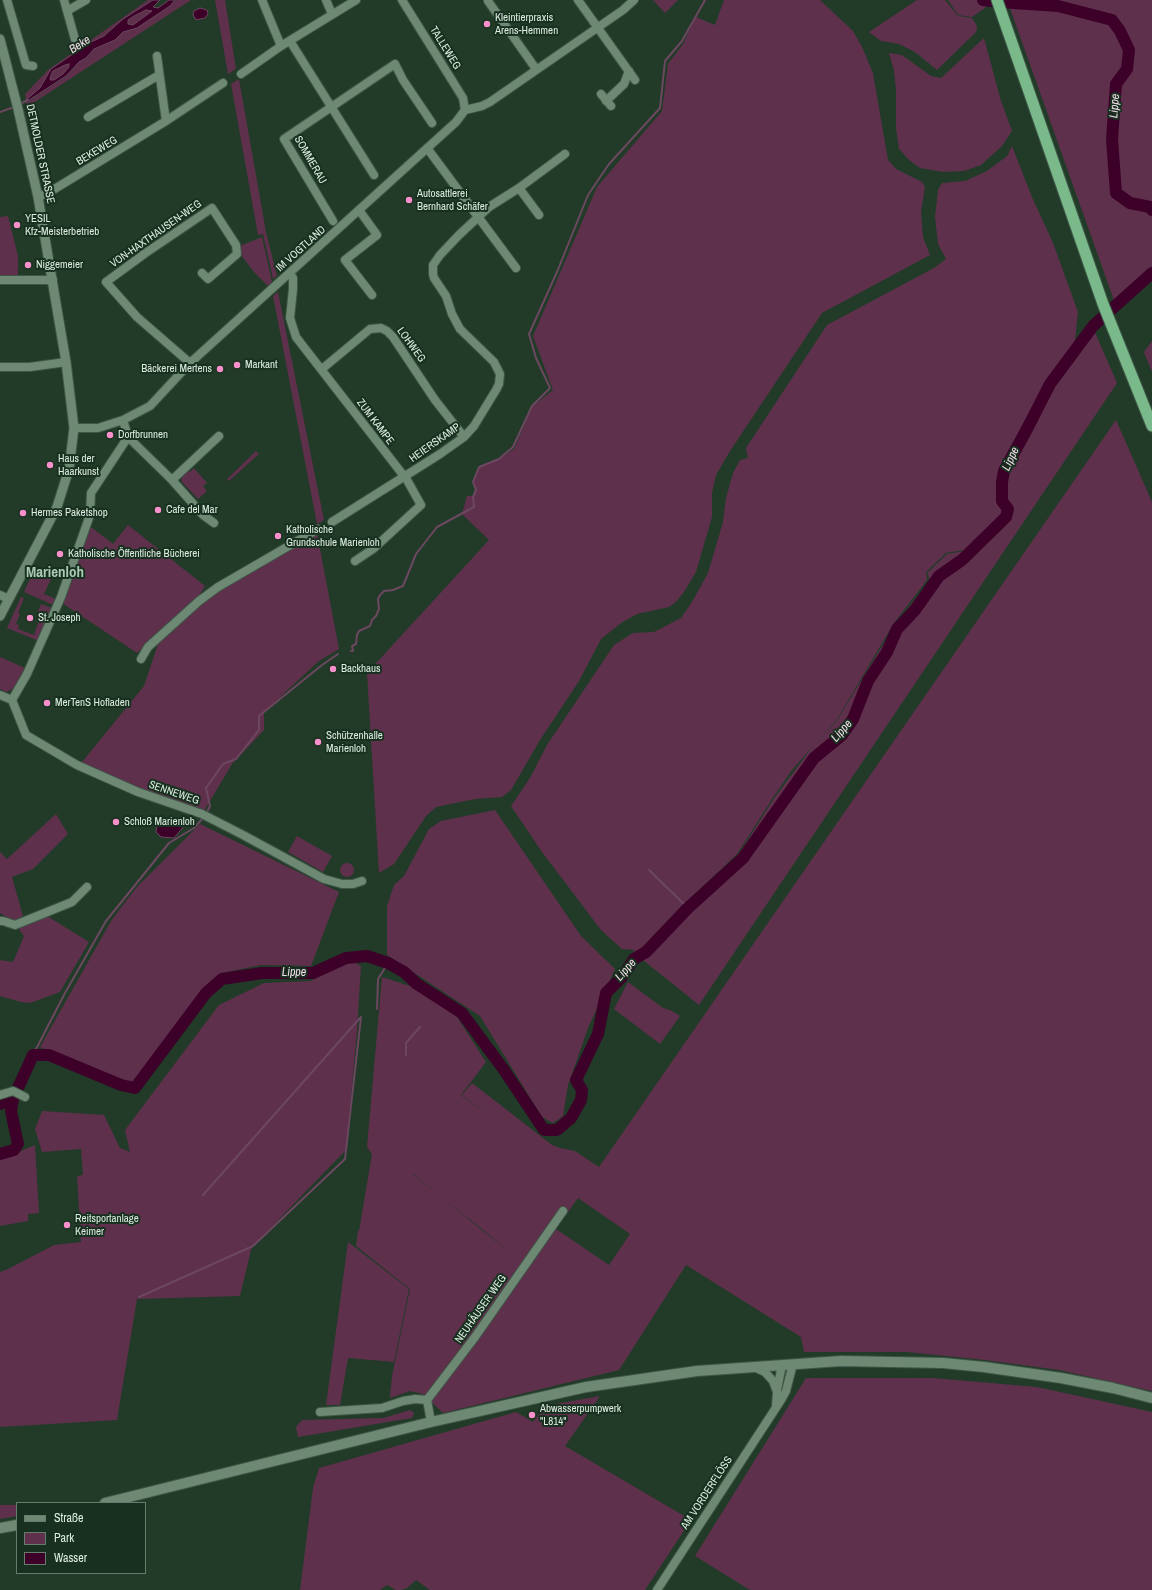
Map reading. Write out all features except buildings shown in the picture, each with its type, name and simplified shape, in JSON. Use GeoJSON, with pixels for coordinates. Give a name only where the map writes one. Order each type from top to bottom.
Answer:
{"type":"FeatureCollection","features":[{"type":"Feature","properties":{"kind":"highway"},"geometry":{"type":"LineString","coordinates":[[999,5],[1112,328],[1152,426]]}},
{"type":"Feature","properties":{"kind":"main road"},"geometry":{"type":"LineString","coordinates":[[109,1502],[431,1422],[586,1387],[697,1370],[841,1361],[910,1362],[984,1367],[1061,1378],[1113,1388],[1152,1398]]}},
{"type":"Feature","properties":{"kind":"main road"},"geometry":{"type":"LineString","coordinates":[[0,1528],[16,1525]]}},
{"type":"Feature","properties":{"kind":"street"},"geometry":{"type":"LineString","coordinates":[[8,0],[26,65],[33,66]]}},
{"type":"Feature","properties":{"kind":"street"},"geometry":{"type":"LineString","coordinates":[[64,0],[76,43]]}},
{"type":"Feature","properties":{"kind":"street"},"geometry":{"type":"LineString","coordinates":[[67,11],[86,0]]}},
{"type":"Feature","properties":{"kind":"street"},"geometry":{"type":"LineString","coordinates":[[262,0],[282,46]]}},
{"type":"Feature","properties":{"kind":"street"},"geometry":{"type":"LineString","coordinates":[[326,0],[332,14]]}},
{"type":"Feature","properties":{"kind":"street"},"geometry":{"type":"LineString","coordinates":[[241,74],[282,46],[356,0]]}},
{"type":"Feature","properties":{"kind":"street","name":"TALLEWEG"},"geometry":{"type":"LineString","coordinates":[[402,0],[463,98],[465,110]]}},
{"type":"Feature","properties":{"kind":"street"},"geometry":{"type":"LineString","coordinates":[[578,0],[635,80]]}},
{"type":"Feature","properties":{"kind":"street"},"geometry":{"type":"LineString","coordinates":[[465,110],[482,106],[490,102],[623,10],[634,0]]}},
{"type":"Feature","properties":{"kind":"street"},"geometry":{"type":"LineString","coordinates":[[488,1],[536,69]]}},
{"type":"Feature","properties":{"kind":"street"},"geometry":{"type":"LineString","coordinates":[[290,41],[374,175]]}},
{"type":"Feature","properties":{"kind":"street","name":"DETMOLDER STRASSE"},"geometry":{"type":"LineString","coordinates":[[0,616],[57,507],[69,469],[74,428],[66,362],[38,197],[17,105],[1,44]]}},
{"type":"Feature","properties":{"kind":"street"},"geometry":{"type":"LineString","coordinates":[[157,56],[166,121]]}},
{"type":"Feature","properties":{"kind":"street","name":"SOMMERAU"},"geometry":{"type":"LineString","coordinates":[[333,221],[284,139],[395,64],[403,80],[432,123]]}},
{"type":"Feature","properties":{"kind":"street"},"geometry":{"type":"LineString","coordinates":[[606,100],[624,84],[629,72]]}},
{"type":"Feature","properties":{"kind":"street"},"geometry":{"type":"LineString","coordinates":[[88,117],[159,75]]}},
{"type":"Feature","properties":{"kind":"street","name":"BEKEWEG"},"geometry":{"type":"LineString","coordinates":[[38,197],[48,193],[166,121],[223,83]]}},
{"type":"Feature","properties":{"kind":"street","name":"IM VOGTLAND"},"geometry":{"type":"LineString","coordinates":[[74,428],[98,428],[123,420],[150,406],[190,363],[456,122],[465,110]]}},
{"type":"Feature","properties":{"kind":"street"},"geometry":{"type":"LineString","coordinates":[[427,148],[516,268]]}},
{"type":"Feature","properties":{"kind":"street","name":"HEIERSKAMP"},"geometry":{"type":"LineString","coordinates":[[332,522],[404,478],[464,437],[474,426],[499,384],[500,374],[494,362],[460,329],[452,314],[446,296],[434,278],[433,266],[440,255],[489,207],[519,188],[565,154]]}},
{"type":"Feature","properties":{"kind":"street"},"geometry":{"type":"LineString","coordinates":[[519,188],[539,215]]}},
{"type":"Feature","properties":{"kind":"street","name":"VON-HAXTHAUSEN-WEG"},"geometry":{"type":"LineString","coordinates":[[190,363],[138,317],[106,282],[212,208],[236,245],[237,254],[208,279],[202,273]]}},
{"type":"Feature","properties":{"kind":"street"},"geometry":{"type":"LineString","coordinates":[[359,210],[377,234],[345,260],[372,295]]}},
{"type":"Feature","properties":{"kind":"street","name":"ZUM KAMPE"},"geometry":{"type":"LineString","coordinates":[[290,274],[293,278],[294,289],[290,323],[296,337],[404,478],[421,505],[373,550],[355,561]]}},
{"type":"Feature","properties":{"kind":"street"},"geometry":{"type":"LineString","coordinates":[[0,280],[53,280]]}},
{"type":"Feature","properties":{"kind":"street","name":"LOHWEG"},"geometry":{"type":"LineString","coordinates":[[322,369],[370,329],[381,328],[387,331],[392,337],[435,400],[464,437]]}},
{"type":"Feature","properties":{"kind":"street"},"geometry":{"type":"LineString","coordinates":[[0,367],[30,367],[66,362]]}},
{"type":"Feature","properties":{"kind":"street"},"geometry":{"type":"LineString","coordinates":[[123,420],[128,437],[172,480],[203,515],[214,523]]}},
{"type":"Feature","properties":{"kind":"street"},"geometry":{"type":"LineString","coordinates":[[172,480],[219,436]]}},
{"type":"Feature","properties":{"kind":"street"},"geometry":{"type":"LineString","coordinates":[[0,695],[12,700],[28,674],[61,598],[90,515],[91,493],[128,437]]}},
{"type":"Feature","properties":{"kind":"street"},"geometry":{"type":"LineString","coordinates":[[141,659],[148,647],[199,601],[218,587],[318,529]]}},
{"type":"Feature","properties":{"kind":"street"},"geometry":{"type":"LineString","coordinates":[[0,595],[9,599]]}},
{"type":"Feature","properties":{"kind":"street","name":"SENNEWEG"},"geometry":{"type":"LineString","coordinates":[[12,700],[26,735],[77,765],[138,792],[205,816],[324,879],[342,884],[353,884],[362,881]]}},
{"type":"Feature","properties":{"kind":"street"},"geometry":{"type":"LineString","coordinates":[[0,921],[14,925],[72,902],[87,886]]}},
{"type":"Feature","properties":{"kind":"street"},"geometry":{"type":"LineString","coordinates":[[0,1095],[13,1091],[24,1096]]}},
{"type":"Feature","properties":{"kind":"street","name":"NEUHÄUSER WEG"},"geometry":{"type":"LineString","coordinates":[[427,1400],[475,1338],[564,1211]]}},
{"type":"Feature","properties":{"kind":"street","name":"AM VORDERFLÖSS"},"geometry":{"type":"LineString","coordinates":[[657,1590],[786,1391],[793,1364]]}},
{"type":"Feature","properties":{"kind":"street"},"geometry":{"type":"LineString","coordinates":[[776,1407],[776,1392],[782,1365]]}},
{"type":"Feature","properties":{"kind":"street"},"geometry":{"type":"LineString","coordinates":[[754,1367],[765,1372],[773,1381],[776,1392]]}},
{"type":"Feature","properties":{"kind":"street"},"geometry":{"type":"LineString","coordinates":[[320,1412],[382,1408],[416,1399],[427,1400],[431,1422]]}},
{"type":"Feature","properties":{"kind":"green space"},"geometry":{"type":"Polygon","coordinates":[[[148,0],[152,0],[123,19],[103,36],[89,43],[51,69],[40,88],[26,100],[25,94],[48,70],[148,0]]]}},
{"type":"Feature","properties":{"kind":"green space"},"geometry":{"type":"Polygon","coordinates":[[[176,0],[191,0],[27,107],[26,103],[67,76],[79,62],[87,58],[94,49],[115,40],[123,32],[137,28],[170,6],[176,0]]]}},
{"type":"Feature","properties":{"kind":"green space"},"geometry":{"type":"Polygon","coordinates":[[[215,0],[225,0],[236,69],[228,74],[215,0]]]}},
{"type":"Feature","properties":{"kind":"green space"},"geometry":{"type":"Polygon","coordinates":[[[653,0],[678,0],[665,13],[653,0]]]}},
{"type":"Feature","properties":{"kind":"green space"},"geometry":{"type":"Polygon","coordinates":[[[724,0],[820,0],[853,31],[862,47],[873,73],[888,160],[896,169],[922,182],[925,187],[921,212],[923,237],[930,255],[822,313],[730,451],[716,475],[712,493],[712,517],[696,572],[684,592],[676,602],[669,607],[637,614],[621,623],[601,639],[579,681],[540,740],[511,790],[502,797],[475,799],[436,807],[426,816],[394,864],[379,873],[367,673],[489,540],[462,514],[467,496],[473,496],[475,490],[473,482],[479,467],[499,459],[514,449],[533,406],[553,390],[533,336],[597,187],[662,111],[668,64],[683,44],[696,17],[715,25],[724,0]]]}},
{"type":"Feature","properties":{"kind":"green space"},"geometry":{"type":"Polygon","coordinates":[[[917,0],[945,0],[958,16],[972,18],[977,26],[976,32],[937,70],[915,52],[899,44],[881,41],[869,32],[917,0]]]}},
{"type":"Feature","properties":{"kind":"green space"},"geometry":{"type":"Polygon","coordinates":[[[948,0],[988,0],[989,5],[972,17],[958,15],[948,0]]]}},
{"type":"Feature","properties":{"kind":"green space"},"geometry":{"type":"Polygon","coordinates":[[[1007,0],[1152,0],[1152,266],[1122,303],[1116,306],[1007,0]]]}},
{"type":"Feature","properties":{"kind":"green space"},"geometry":{"type":"Polygon","coordinates":[[[146,10],[152,11],[133,25],[128,24],[128,20],[146,10]]]}},
{"type":"Feature","properties":{"kind":"green space"},"geometry":{"type":"Polygon","coordinates":[[[984,38],[1001,101],[1012,131],[1002,146],[981,165],[964,171],[943,172],[920,168],[909,160],[899,149],[896,128],[896,91],[894,70],[889,53],[902,55],[931,76],[941,78],[984,38]]]}},
{"type":"Feature","properties":{"kind":"green space"},"geometry":{"type":"Polygon","coordinates":[[[65,64],[69,64],[69,67],[63,74],[54,80],[50,80],[53,71],[65,64]]]}},
{"type":"Feature","properties":{"kind":"green space"},"geometry":{"type":"Polygon","coordinates":[[[239,79],[266,232],[277,276],[273,279],[263,234],[258,235],[231,84],[239,79]]]}},
{"type":"Feature","properties":{"kind":"green space"},"geometry":{"type":"Polygon","coordinates":[[[1012,146],[1032,197],[1053,243],[1078,312],[1075,341],[1057,370],[1090,321],[1117,383],[699,1005],[633,952],[635,950],[622,949],[601,930],[542,852],[511,806],[530,778],[547,745],[614,645],[633,633],[654,632],[681,618],[692,602],[708,573],[723,522],[726,498],[733,473],[740,460],[748,458],[746,448],[827,325],[934,268],[946,259],[938,244],[935,217],[938,190],[942,183],[965,181],[987,171],[1007,156],[1012,146]],[[985,529],[965,550],[946,553],[926,572],[927,580],[894,623],[836,721],[815,745],[836,722],[895,625],[930,580],[927,573],[947,554],[965,551],[985,529]],[[813,746],[792,770],[737,854],[660,927],[738,855],[775,797],[813,746]]]}},
{"type":"Feature","properties":{"kind":"green space"},"geometry":{"type":"Polygon","coordinates":[[[8,216],[18,256],[18,278],[0,277],[0,217],[8,216]]]}},
{"type":"Feature","properties":{"kind":"green space"},"geometry":{"type":"Polygon","coordinates":[[[262,237],[272,282],[268,286],[254,272],[241,255],[240,246],[262,237]]]}},
{"type":"Feature","properties":{"kind":"green space"},"geometry":{"type":"Polygon","coordinates":[[[278,292],[324,520],[317,524],[273,296],[278,292]]]}},
{"type":"Feature","properties":{"kind":"green space"},"geometry":{"type":"Polygon","coordinates":[[[1152,341],[1152,372],[1144,352],[1152,341]]]}},
{"type":"Feature","properties":{"kind":"green space"},"geometry":{"type":"Polygon","coordinates":[[[1116,420],[1152,502],[1152,1391],[1059,1370],[985,1360],[907,1352],[804,1352],[801,1337],[686,1265],[619,1370],[443,1413],[423,1394],[410,1391],[390,1398],[392,1376],[410,1289],[356,1246],[372,1154],[367,1147],[382,977],[416,988],[457,1017],[486,1062],[461,1095],[492,1118],[462,1095],[472,1083],[552,1145],[575,1151],[599,1167],[1116,420]],[[412,1174],[440,1196],[413,1174],[412,1174]],[[440,1196],[510,1253],[482,1229],[440,1196]],[[578,1198],[556,1229],[609,1265],[630,1234],[578,1198]]]}},
{"type":"Feature","properties":{"kind":"green space"},"geometry":{"type":"Polygon","coordinates":[[[256,451],[259,454],[229,481],[227,479],[256,451]]]}},
{"type":"Feature","properties":{"kind":"green space"},"geometry":{"type":"Polygon","coordinates":[[[194,468],[207,483],[203,486],[207,491],[198,499],[182,482],[181,475],[187,469],[190,472],[194,468]]]}},
{"type":"Feature","properties":{"kind":"green space"},"geometry":{"type":"Polygon","coordinates":[[[128,525],[205,586],[197,599],[137,653],[62,603],[91,527],[113,544],[128,525]]]}},
{"type":"Feature","properties":{"kind":"green space"},"geometry":{"type":"Polygon","coordinates":[[[317,533],[339,649],[319,661],[264,712],[264,730],[232,764],[204,811],[133,786],[82,762],[144,686],[158,644],[200,604],[220,589],[317,533]]]}},
{"type":"Feature","properties":{"kind":"green space"},"geometry":{"type":"Polygon","coordinates":[[[34,570],[52,577],[44,594],[56,599],[53,605],[24,592],[34,570]]]}},
{"type":"Feature","properties":{"kind":"green space"},"geometry":{"type":"Polygon","coordinates":[[[21,597],[24,598],[18,613],[20,614],[16,624],[19,625],[18,629],[34,635],[41,615],[37,613],[41,604],[52,608],[39,641],[7,628],[21,597]]]}},
{"type":"Feature","properties":{"kind":"green space"},"geometry":{"type":"Polygon","coordinates":[[[0,657],[25,668],[15,688],[6,692],[0,689],[0,657]]]}},
{"type":"Feature","properties":{"kind":"green space"},"geometry":{"type":"Polygon","coordinates":[[[495,810],[581,936],[615,969],[588,1028],[568,1085],[563,1116],[553,1123],[542,1117],[480,1016],[387,955],[387,906],[394,885],[404,876],[429,829],[441,821],[495,810]]]}},
{"type":"Feature","properties":{"kind":"green space"},"geometry":{"type":"Polygon","coordinates":[[[56,814],[68,834],[33,869],[12,877],[23,916],[13,921],[0,913],[0,852],[7,859],[56,814]]]}},
{"type":"Feature","properties":{"kind":"green space"},"geometry":{"type":"Polygon","coordinates":[[[200,824],[339,892],[311,966],[261,965],[222,973],[204,989],[131,1085],[40,1047],[111,921],[136,888],[200,824]]]}},
{"type":"Feature","properties":{"kind":"green space"},"geometry":{"type":"Polygon","coordinates":[[[297,836],[332,856],[323,872],[288,852],[297,836]]]}},
{"type":"Feature","properties":{"kind":"green space"},"geometry":{"type":"Polygon","coordinates":[[[347,863],[352,865],[354,870],[352,875],[347,877],[342,875],[340,870],[342,865],[347,863]]]}},
{"type":"Feature","properties":{"kind":"green space"},"geometry":{"type":"Polygon","coordinates":[[[47,916],[89,942],[60,992],[30,1003],[0,996],[0,960],[13,962],[24,936],[18,928],[47,916]]]}},
{"type":"Feature","properties":{"kind":"green space"},"geometry":{"type":"Polygon","coordinates":[[[347,959],[361,966],[357,1031],[346,1150],[253,1246],[242,1239],[252,1246],[240,1296],[137,1299],[117,1420],[0,1427],[0,1272],[54,1245],[81,1242],[77,1176],[83,1175],[81,1149],[42,1152],[35,1129],[42,1111],[104,1115],[120,1148],[130,1152],[125,1130],[219,1005],[264,983],[311,981],[347,959]]]}},
{"type":"Feature","properties":{"kind":"green space"},"geometry":{"type":"Polygon","coordinates":[[[628,982],[663,1008],[680,1016],[660,1044],[614,1009],[628,982]]]}},
{"type":"Feature","properties":{"kind":"green space"},"geometry":{"type":"Polygon","coordinates":[[[35,1145],[39,1213],[28,1214],[28,1221],[0,1226],[0,1157],[19,1152],[35,1145]]]}},
{"type":"Feature","properties":{"kind":"green space"},"geometry":{"type":"Polygon","coordinates":[[[348,1242],[409,1289],[394,1362],[348,1358],[340,1405],[326,1405],[348,1242]]]}},
{"type":"Feature","properties":{"kind":"green space"},"geometry":{"type":"Polygon","coordinates":[[[806,1378],[932,1378],[1037,1387],[1152,1412],[1152,1590],[750,1590],[695,1556],[806,1378]]]}},
{"type":"Feature","properties":{"kind":"green space"},"geometry":{"type":"Polygon","coordinates":[[[600,1396],[565,1446],[691,1520],[645,1590],[430,1590],[416,1580],[407,1588],[401,1590],[396,1590],[387,1585],[380,1590],[300,1590],[313,1488],[319,1468],[516,1412],[533,1422],[540,1413],[539,1407],[600,1396]]]}},
{"type":"Feature","properties":{"kind":"green space"},"geometry":{"type":"Polygon","coordinates":[[[410,1410],[414,1413],[412,1418],[298,1437],[296,1427],[302,1420],[383,1418],[410,1410]]]}},
{"type":"Feature","properties":{"kind":"green space"},"geometry":{"type":"Polygon","coordinates":[[[0,1505],[16,1505],[16,1516],[0,1519],[0,1505]]]}},
{"type":"Feature","properties":{"kind":"water"},"geometry":{"type":"Polygon","coordinates":[[[153,0],[160,0],[153,7],[158,8],[169,0],[175,0],[170,6],[137,28],[123,32],[115,40],[94,49],[66,76],[26,102],[26,100],[40,88],[51,69],[89,43],[104,36],[123,19],[153,0]],[[146,10],[128,20],[128,24],[133,25],[152,11],[146,10]],[[69,64],[53,71],[50,80],[54,80],[63,74],[69,67],[69,64]]]}},
{"type":"Feature","properties":{"kind":"water"},"geometry":{"type":"Polygon","coordinates":[[[200,8],[207,10],[208,14],[205,18],[196,20],[193,15],[194,11],[200,8]]]}},
{"type":"Feature","properties":{"kind":"water"},"geometry":{"type":"Polygon","coordinates":[[[173,822],[181,822],[185,825],[174,838],[161,837],[156,832],[157,826],[173,822]]]}},
{"type":"Feature","properties":{"kind":"waterway"},"geometry":{"type":"LineString","coordinates":[[351,651],[353,651],[352,646],[356,644],[359,631],[370,626],[372,620],[376,616],[379,609],[378,599],[380,595],[384,591],[393,590],[403,586],[416,554],[437,527],[474,507],[473,497],[476,490],[473,482],[479,467],[499,459],[513,447],[532,406],[550,388],[536,358],[529,334],[557,272],[588,195],[609,164],[660,108],[665,61],[682,41],[705,0]]}},
{"type":"Feature","properties":{"kind":"waterway","name":"Lippe"},"geometry":{"type":"LineString","coordinates":[[983,0],[1058,6],[1112,20],[1120,31],[1129,50],[1127,69],[1116,84],[1112,139],[1116,193],[1130,203],[1150,207],[1152,210]]}},
{"type":"Feature","properties":{"kind":"waterway","name":"Beke"},"geometry":{"type":"LineString","coordinates":[[20,104],[28,100]]}},
{"type":"Feature","properties":{"kind":"waterway","name":"Beke"},"geometry":{"type":"LineString","coordinates":[[0,112],[14,107]]}},
{"type":"Feature","properties":{"kind":"waterway","name":"Lippe"},"geometry":{"type":"LineString","coordinates":[[0,1104],[13,1099],[33,1055],[49,1055],[121,1085],[135,1088],[206,993],[222,979],[262,973],[313,973],[346,958],[367,956],[388,963],[404,972],[417,984],[462,1013],[504,1070],[544,1130],[557,1130],[571,1118],[581,1100],[582,1090],[576,1080],[598,1034],[606,993],[622,977],[634,959],[646,952],[688,908],[743,858],[814,758],[842,735],[853,719],[868,681],[887,652],[897,629],[915,610],[939,576],[962,560],[1006,517],[1008,509],[1002,501],[1002,482],[1004,471],[1050,384],[1093,326],[1152,273]]}},
{"type":"Feature","properties":{"kind":"waterway"},"geometry":{"type":"LineString","coordinates":[[206,814],[210,806],[206,788],[223,764],[236,759],[259,730],[259,716],[322,665],[338,654]]}},
{"type":"Feature","properties":{"kind":"waterway"},"geometry":{"type":"LineString","coordinates":[[33,1055],[65,993],[106,921],[169,843],[194,828],[204,817]]}},
{"type":"Feature","properties":{"kind":"waterway"},"geometry":{"type":"LineString","coordinates":[[649,870],[688,908]]}},
{"type":"Feature","properties":{"kind":"waterway"},"geometry":{"type":"LineString","coordinates":[[377,1009],[378,979],[388,963]]}},
{"type":"Feature","properties":{"kind":"waterway"},"geometry":{"type":"LineString","coordinates":[[139,1297],[253,1246],[345,1159],[361,1017]]}},
{"type":"Feature","properties":{"kind":"waterway"},"geometry":{"type":"LineString","coordinates":[[203,1195],[360,1018]]}},
{"type":"Feature","properties":{"kind":"waterway"},"geometry":{"type":"LineString","coordinates":[[406,1055],[406,1043],[420,1027]]}},
{"type":"Feature","properties":{"kind":"waterway","name":"Lippe"},"geometry":{"type":"LineString","coordinates":[[0,1154],[14,1150],[18,1144],[11,1111],[13,1099]]}},
{"type":"Feature","properties":{"kind":"place","name":"Kleintierpraxis Arens-Hemmen"},"geometry":{"type":"Point","coordinates":[487,24]}},
{"type":"Feature","properties":{"kind":"place","name":"Autosattlerei Bernhard Schäfer"},"geometry":{"type":"Point","coordinates":[409,200]}},
{"type":"Feature","properties":{"kind":"place","name":"YESIL Kfz-Meisterbetrieb"},"geometry":{"type":"Point","coordinates":[17,225]}},
{"type":"Feature","properties":{"kind":"place","name":"Niggemeier"},"geometry":{"type":"Point","coordinates":[28,265]}},
{"type":"Feature","properties":{"kind":"place","name":"Markant"},"geometry":{"type":"Point","coordinates":[237,365]}},
{"type":"Feature","properties":{"kind":"place","name":"Bäckerei Mertens"},"geometry":{"type":"Point","coordinates":[220,369]}},
{"type":"Feature","properties":{"kind":"place","name":"Dorfbrunnen"},"geometry":{"type":"Point","coordinates":[110,435]}},
{"type":"Feature","properties":{"kind":"place","name":"Haus der Haarkunst"},"geometry":{"type":"Point","coordinates":[50,465]}},
{"type":"Feature","properties":{"kind":"place","name":"Cafe del Mar"},"geometry":{"type":"Point","coordinates":[158,510]}},
{"type":"Feature","properties":{"kind":"place","name":"Hermes Paketshop"},"geometry":{"type":"Point","coordinates":[23,513]}},
{"type":"Feature","properties":{"kind":"place","name":"Katholische Grundschule Marienloh"},"geometry":{"type":"Point","coordinates":[278,536]}},
{"type":"Feature","properties":{"kind":"place","name":"Katholische Öffentliche Bücherei"},"geometry":{"type":"Point","coordinates":[60,554]}},
{"type":"Feature","properties":{"kind":"place","name":"St. Joseph"},"geometry":{"type":"Point","coordinates":[30,618]}},
{"type":"Feature","properties":{"kind":"place","name":"Backhaus"},"geometry":{"type":"Point","coordinates":[333,669]}},
{"type":"Feature","properties":{"kind":"place","name":"MerTenS Hofladen"},"geometry":{"type":"Point","coordinates":[47,703]}},
{"type":"Feature","properties":{"kind":"place","name":"Schützenhalle Marienloh"},"geometry":{"type":"Point","coordinates":[318,742]}},
{"type":"Feature","properties":{"kind":"place","name":"Schloß Marienloh"},"geometry":{"type":"Point","coordinates":[116,822]}},
{"type":"Feature","properties":{"kind":"place","name":"Reitsportanlage Keimer"},"geometry":{"type":"Point","coordinates":[67,1225]}},
{"type":"Feature","properties":{"kind":"place","name":"Abwasserpumpwerk \"L814\""},"geometry":{"type":"Point","coordinates":[532,1415]}},
{"type":"Feature","properties":{"kind":"district","name":"Marienloh"},"geometry":{"type":"Point","coordinates":[55,573]}}]}
